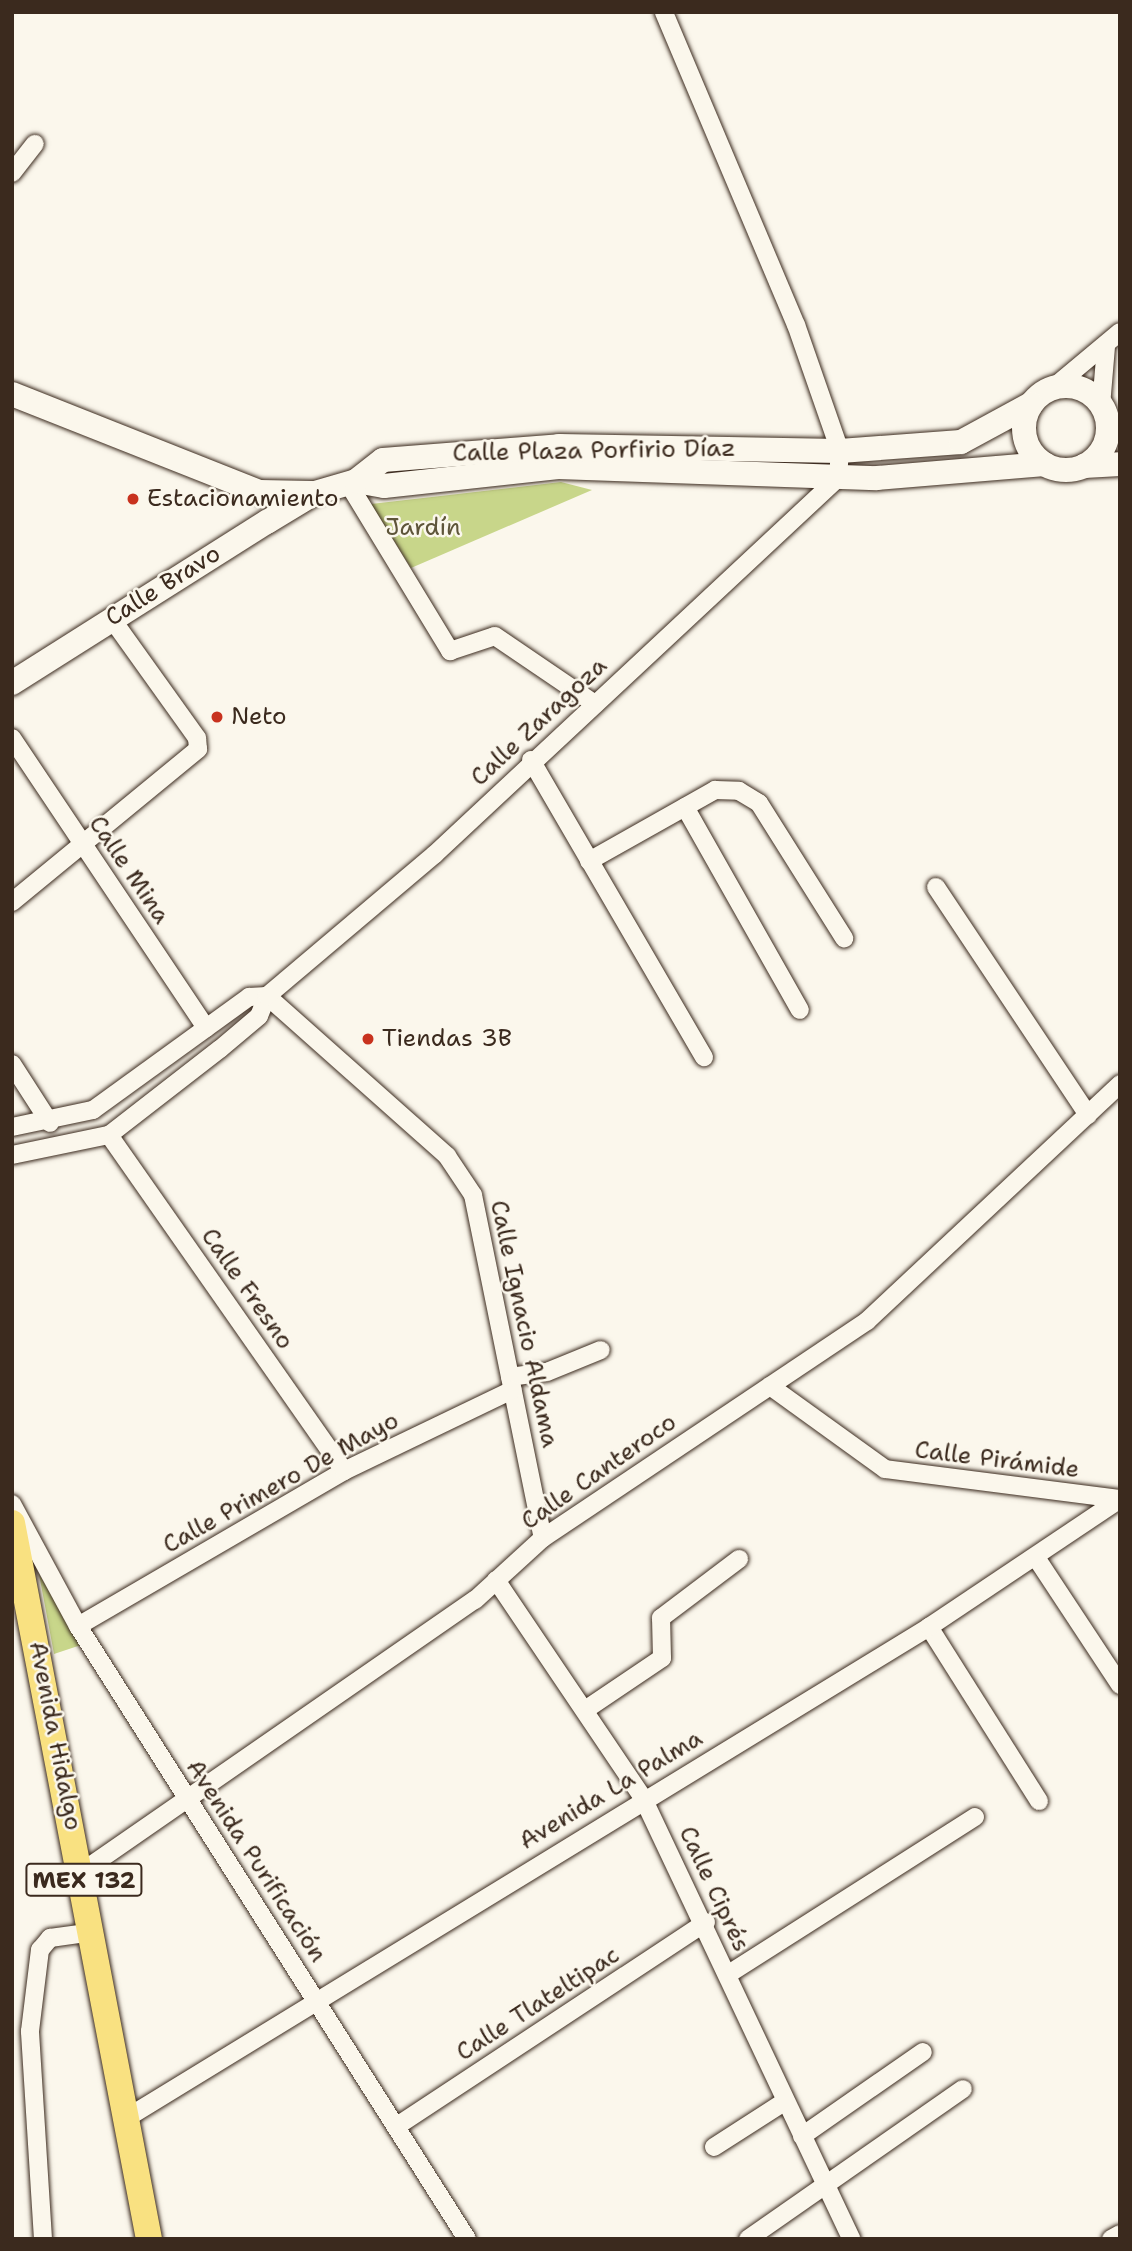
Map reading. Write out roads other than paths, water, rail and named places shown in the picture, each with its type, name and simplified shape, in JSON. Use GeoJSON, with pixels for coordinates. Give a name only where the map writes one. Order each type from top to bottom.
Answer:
{"type":"FeatureCollection","features":[{"type":"Feature","properties":{"kind":"main road"},"geometry":{"type":"LineString","coordinates":[[1084,466],[1114,434],[1101,406],[1080,388],[1053,388],[1031,404],[1026,443],[1044,464],[1084,466],[1120,464]]}},
{"type":"Feature","properties":{"kind":"main road"},"geometry":{"type":"LineString","coordinates":[[12,394],[260,492],[316,493]]}},
{"type":"Feature","properties":{"kind":"main road","name":"Calle Plaza Porfirio Díaz"},"geometry":{"type":"LineString","coordinates":[[316,493],[352,482],[383,460],[471,449],[840,451],[961,442],[1031,404]]}},
{"type":"Feature","properties":{"kind":"main road","name":"Calle Plaza Porfirio Díaz"},"geometry":{"type":"LineString","coordinates":[[352,482],[384,486],[558,467],[838,478],[1044,464]]}},
{"type":"Feature","properties":{"kind":"main road","name":"Calle Bravo"},"geometry":{"type":"LineString","coordinates":[[12,683],[111,618],[316,493]]}},
{"type":"Feature","properties":{"kind":"main road","name":"Avenida Hidalgo"},"geometry":{"type":"LineString","coordinates":[[12,1522],[83,1871],[125,2119],[149,2239]]}},
{"type":"Feature","properties":{"kind":"street"},"geometry":{"type":"LineString","coordinates":[[664,12],[786,300],[840,451],[838,478]]}},
{"type":"Feature","properties":{"kind":"street"},"geometry":{"type":"LineString","coordinates":[[12,173],[35,144]]}},
{"type":"Feature","properties":{"kind":"street"},"geometry":{"type":"LineString","coordinates":[[1053,388],[1120,332]]}},
{"type":"Feature","properties":{"kind":"street"},"geometry":{"type":"LineString","coordinates":[[1101,406],[1106,346]]}},
{"type":"Feature","properties":{"kind":"street","name":"Calle Zaragoza"},"geometry":{"type":"LineString","coordinates":[[12,1155],[109,1135],[260,1016],[267,996],[434,855],[531,760],[838,478]]}},
{"type":"Feature","properties":{"kind":"street"},"geometry":{"type":"LineString","coordinates":[[352,482],[450,650],[495,636],[594,704]]}},
{"type":"Feature","properties":{"kind":"street"},"geometry":{"type":"LineString","coordinates":[[12,902],[84,847],[195,754],[199,743],[111,618]]}},
{"type":"Feature","properties":{"kind":"street","name":"Calle Mina"},"geometry":{"type":"LineString","coordinates":[[12,738],[206,1028]]}},
{"type":"Feature","properties":{"kind":"street"},"geometry":{"type":"LineString","coordinates":[[531,760],[704,1056]]}},
{"type":"Feature","properties":{"kind":"street"},"geometry":{"type":"LineString","coordinates":[[589,861],[715,790],[739,791],[759,803],[844,938]]}},
{"type":"Feature","properties":{"kind":"street"},"geometry":{"type":"LineString","coordinates":[[685,807],[800,1010]]}},
{"type":"Feature","properties":{"kind":"street"},"geometry":{"type":"LineString","coordinates":[[936,887],[1088,1115]]}},
{"type":"Feature","properties":{"kind":"street","name":"Calle Zaragoza"},"geometry":{"type":"LineString","coordinates":[[12,1127],[50,1123],[93,1110],[249,997],[267,996]]}},
{"type":"Feature","properties":{"kind":"street","name":"Calle Ignacio Aldama"},"geometry":{"type":"LineString","coordinates":[[267,996],[461,1174],[479,1212],[543,1538]]}},
{"type":"Feature","properties":{"kind":"street"},"geometry":{"type":"LineString","coordinates":[[12,1064],[50,1123]]}},
{"type":"Feature","properties":{"kind":"street","name":"Calle Canteroco"},"geometry":{"type":"LineString","coordinates":[[83,1871],[496,1580],[543,1538],[867,1321],[1120,1084]]}},
{"type":"Feature","properties":{"kind":"street","name":"Calle Fresno"},"geometry":{"type":"LineString","coordinates":[[109,1135],[344,1471]]}},
{"type":"Feature","properties":{"kind":"street","name":"Calle Primero De Mayo"},"geometry":{"type":"LineString","coordinates":[[78,1626],[344,1471],[511,1383],[601,1350]]}},
{"type":"Feature","properties":{"kind":"street","name":"Calle Pirámide"},"geometry":{"type":"LineString","coordinates":[[771,1386],[886,1469],[1120,1499]]}},
{"type":"Feature","properties":{"kind":"street","name":"Avenida La Palma"},"geometry":{"type":"LineString","coordinates":[[125,2119],[643,1798],[1037,1559],[1120,1499]]}},
{"type":"Feature","properties":{"kind":"street","name":"Avenida Purificación"},"geometry":{"type":"LineString","coordinates":[[12,1504],[78,1626],[467,2239]]}},
{"type":"Feature","properties":{"kind":"street"},"geometry":{"type":"LineString","coordinates":[[586,1710],[657,1662],[661,1618],[739,1559]]}},
{"type":"Feature","properties":{"kind":"street"},"geometry":{"type":"LineString","coordinates":[[1037,1559],[1120,1685]]}},
{"type":"Feature","properties":{"kind":"street","name":"Calle Ciprés"},"geometry":{"type":"LineString","coordinates":[[496,1580],[643,1798],[706,1922],[784,2102],[828,2186],[851,2239]]}},
{"type":"Feature","properties":{"kind":"street"},"geometry":{"type":"LineString","coordinates":[[929,1626],[1040,1801]]}},
{"type":"Feature","properties":{"kind":"street"},"geometry":{"type":"LineString","coordinates":[[727,1975],[975,1817]]}},
{"type":"Feature","properties":{"kind":"street","name":"Calle Tlateltipac"},"geometry":{"type":"LineString","coordinates":[[397,2126],[706,1922]]}},
{"type":"Feature","properties":{"kind":"street"},"geometry":{"type":"LineString","coordinates":[[43,2239],[30,2031],[40,1950],[50,1938],[93,1932]]}},
{"type":"Feature","properties":{"kind":"street"},"geometry":{"type":"LineString","coordinates":[[802,2136],[923,2052]]}},
{"type":"Feature","properties":{"kind":"street"},"geometry":{"type":"LineString","coordinates":[[748,2239],[828,2186],[963,2089]]}},
{"type":"Feature","properties":{"kind":"street"},"geometry":{"type":"LineString","coordinates":[[714,2147],[784,2102]]}},
{"type":"Feature","properties":{"kind":"street"},"geometry":{"type":"LineString","coordinates":[[1111,2239],[1120,2234]]}},
{"type":"Feature","properties":{"kind":"place","name":"Estacionamiento"},"geometry":{"type":"Point","coordinates":[133,499]}},
{"type":"Feature","properties":{"kind":"place","name":"Neto"},"geometry":{"type":"Point","coordinates":[217,717]}},
{"type":"Feature","properties":{"kind":"place","name":"Tiendas 3B"},"geometry":{"type":"Point","coordinates":[368,1039]}},
{"type":"Feature","properties":{"kind":"park label","name":"Jardín"},"geometry":{"type":"Point","coordinates":[423,528]}}]}
